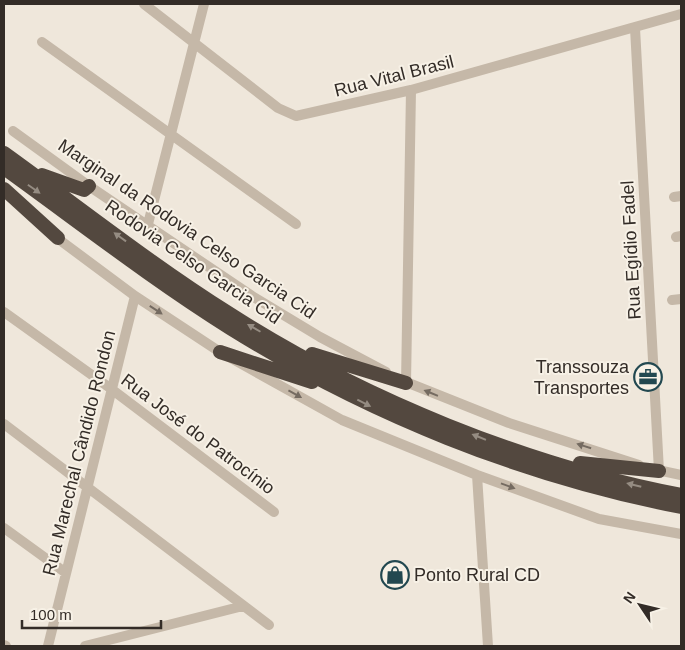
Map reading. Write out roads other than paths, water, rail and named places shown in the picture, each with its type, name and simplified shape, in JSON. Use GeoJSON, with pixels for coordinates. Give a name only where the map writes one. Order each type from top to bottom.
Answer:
{"type":"FeatureCollection","features":[{"type":"Feature","properties":{"kind":"highway","name":"Rodovia Celso Garcia Cid"},"geometry":{"type":"LineString","coordinates":[[4,153],[230,314],[352,382],[483,439],[618,481],[681,496]]}},
{"type":"Feature","properties":{"kind":"highway","name":"Rodovia Celso Garcia Cid"},"geometry":{"type":"LineString","coordinates":[[4,168],[230,328],[343,392],[421,427],[537,471],[612,492],[681,507]]}},
{"type":"Feature","properties":{"kind":"highway"},"geometry":{"type":"LineString","coordinates":[[28,170],[84,190],[90,186]]}},
{"type":"Feature","properties":{"kind":"highway"},"geometry":{"type":"LineString","coordinates":[[4,189],[58,238]]}},
{"type":"Feature","properties":{"kind":"highway"},"geometry":{"type":"LineString","coordinates":[[283,345],[406,383]]}},
{"type":"Feature","properties":{"kind":"highway"},"geometry":{"type":"LineString","coordinates":[[220,352],[343,392]]}},
{"type":"Feature","properties":{"kind":"highway"},"geometry":{"type":"LineString","coordinates":[[540,457],[659,471]]}},
{"type":"Feature","properties":{"kind":"street","name":"Rua Vital Brasil"},"geometry":{"type":"LineString","coordinates":[[144,4],[278,108],[296,116],[411,90],[681,14]]}},
{"type":"Feature","properties":{"kind":"street"},"geometry":{"type":"LineString","coordinates":[[148,224],[204,4]]}},
{"type":"Feature","properties":{"kind":"street","name":"Rua Egídio Fadel"},"geometry":{"type":"LineString","coordinates":[[635,28],[659,471]]}},
{"type":"Feature","properties":{"kind":"street"},"geometry":{"type":"LineString","coordinates":[[42,42],[296,224]]}},
{"type":"Feature","properties":{"kind":"street"},"geometry":{"type":"LineString","coordinates":[[406,383],[411,90]]}},
{"type":"Feature","properties":{"kind":"street","name":"Marginal da Rodovia Celso Garcia Cid"},"geometry":{"type":"LineString","coordinates":[[13,131],[90,186],[252,296],[320,337],[406,383],[509,423],[659,471],[681,475]]}},
{"type":"Feature","properties":{"kind":"street"},"geometry":{"type":"LineString","coordinates":[[4,199],[135,296],[220,352],[342,420],[477,475],[599,519],[681,534]]}},
{"type":"Feature","properties":{"kind":"street","name":"Rua Marechal Cândido Rondon"},"geometry":{"type":"LineString","coordinates":[[48,646],[88,486],[110,388],[135,296]]}},
{"type":"Feature","properties":{"kind":"street","name":"Rua José do Patrocínio"},"geometry":{"type":"LineString","coordinates":[[4,312],[110,388],[274,512]]}},
{"type":"Feature","properties":{"kind":"street"},"geometry":{"type":"LineString","coordinates":[[4,424],[269,625]]}},
{"type":"Feature","properties":{"kind":"street"},"geometry":{"type":"LineString","coordinates":[[477,475],[488,646]]}},
{"type":"Feature","properties":{"kind":"street"},"geometry":{"type":"LineString","coordinates":[[4,528],[66,573]]}},
{"type":"Feature","properties":{"kind":"street"},"geometry":{"type":"LineString","coordinates":[[85,646],[243,606]]}},
{"type":"Feature","properties":{"kind":"place","name":"Transsouza Transportes"},"geometry":{"type":"Point","coordinates":[648,377]}},
{"type":"Feature","properties":{"kind":"place","name":"Ponto Rural CD"},"geometry":{"type":"Point","coordinates":[395,575]}}]}
